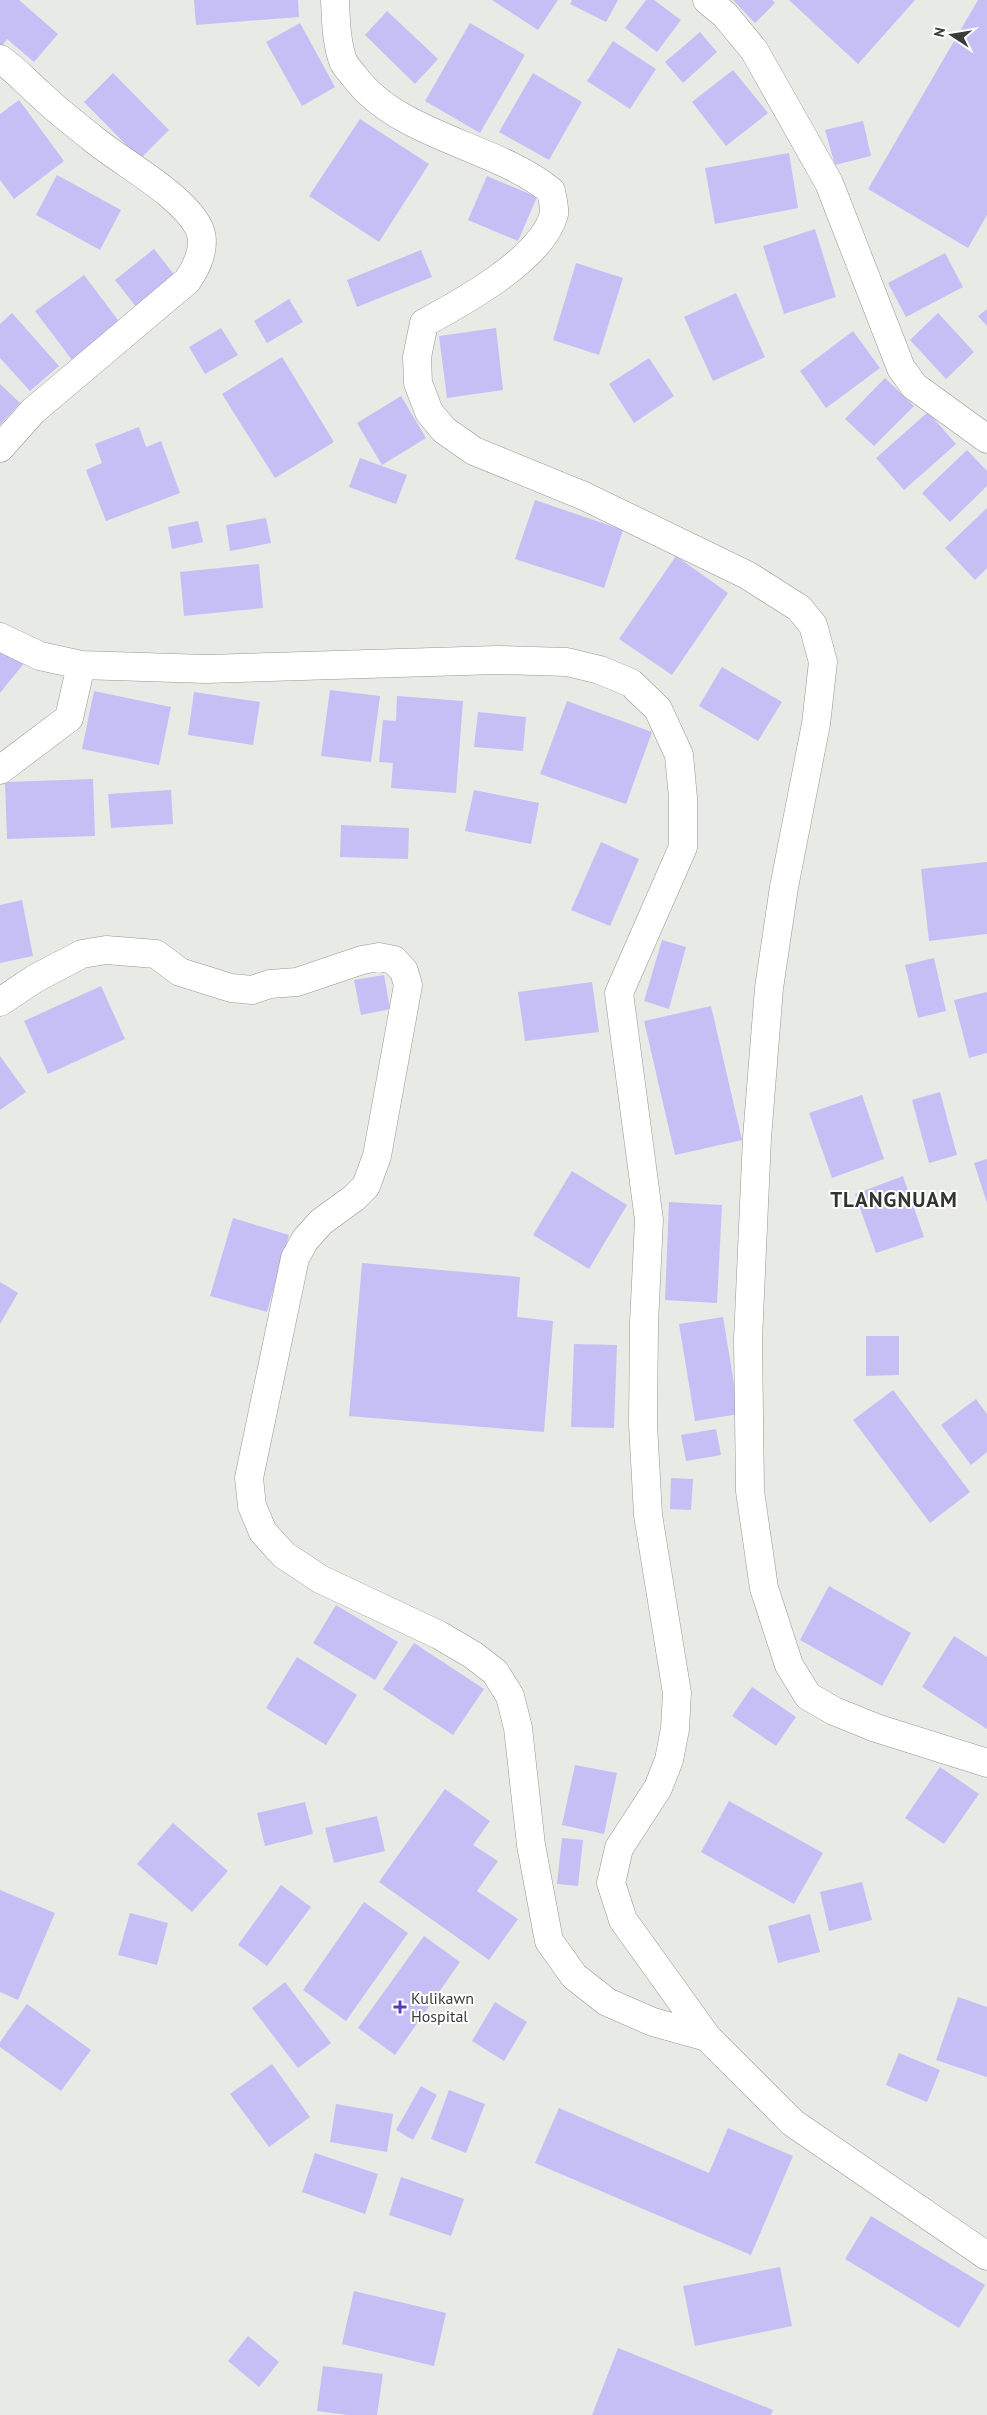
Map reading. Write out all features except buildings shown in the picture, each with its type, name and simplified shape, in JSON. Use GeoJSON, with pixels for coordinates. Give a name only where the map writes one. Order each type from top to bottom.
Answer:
{"type":"FeatureCollection","features":[{"type":"Feature","properties":{"kind":"street"},"geometry":{"type":"LineString","coordinates":[[335,0],[337,35],[343,62],[359,84],[382,104],[444,138],[538,180],[551,191],[554,213],[542,240],[524,258],[449,309],[424,323],[416,357],[418,383],[429,412],[444,430],[474,451],[584,496],[747,575],[799,608],[813,625],[823,662],[816,724],[784,887],[769,988],[756,1147],[748,1339],[750,1491],[764,1588],[789,1665],[808,1696],[834,1710],[876,1728],[987,1763]]}},
{"type":"Feature","properties":{"kind":"street"},"geometry":{"type":"LineString","coordinates":[[707,0],[725,15],[754,50],[829,183],[901,368],[914,386],[987,439]]}},
{"type":"Feature","properties":{"kind":"street"},"geometry":{"type":"LineString","coordinates":[[0,59],[103,147],[151,181],[192,216],[200,231],[201,250],[197,267],[187,281],[33,411],[0,448]]}},
{"type":"Feature","properties":{"kind":"street"},"geometry":{"type":"LineString","coordinates":[[0,637],[40,656],[81,665],[206,669],[497,660],[567,662],[600,670],[631,683],[658,709],[679,755],[683,798],[684,847],[619,993],[649,1220],[644,1323],[643,1424],[648,1515],[676,1694],[675,1729],[669,1760],[658,1788],[619,1848],[612,1883],[623,1920],[707,2036],[793,2123],[987,2256]]}},
{"type":"Feature","properties":{"kind":"street"},"geometry":{"type":"LineString","coordinates":[[0,770],[69,718],[81,665]]}},
{"type":"Feature","properties":{"kind":"street"},"geometry":{"type":"LineString","coordinates":[[0,1002],[36,978],[82,954],[106,950],[156,954],[180,972],[231,988],[252,990],[270,984],[298,982],[362,960],[379,957],[394,960],[404,971],[408,985],[374,1164],[366,1186],[354,1198],[321,1222],[305,1240],[295,1258],[249,1478],[252,1506],[263,1532],[284,1555],[320,1579],[439,1635],[473,1655],[495,1672],[510,1696],[518,1728],[531,1846],[550,1941],[574,1976],[608,2002],[653,2022],[707,2036]]}},
{"type":"Feature","properties":{"kind":"place","name":"Kulikawn Hospital"},"geometry":{"type":"Point","coordinates":[400,2007]}},
{"type":"Feature","properties":{"kind":"district","name":"TLANGNUAM"},"geometry":{"type":"Point","coordinates":[894,1199]}}]}
